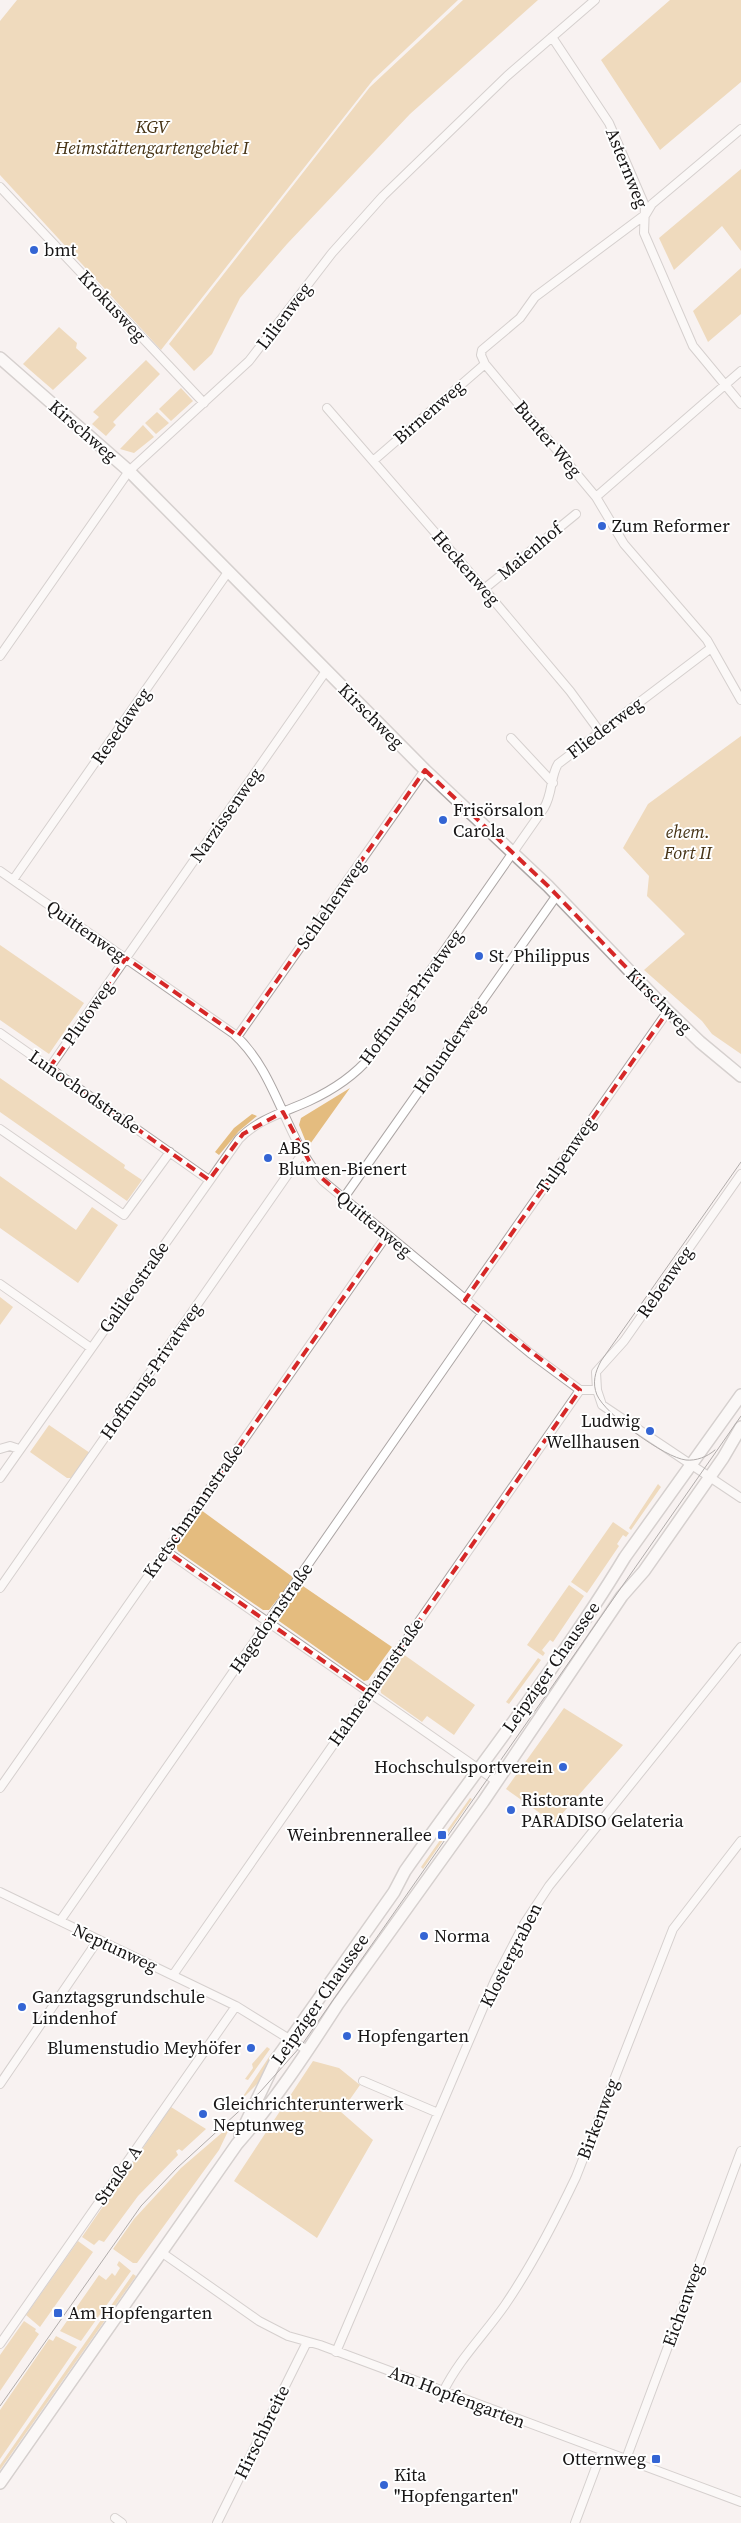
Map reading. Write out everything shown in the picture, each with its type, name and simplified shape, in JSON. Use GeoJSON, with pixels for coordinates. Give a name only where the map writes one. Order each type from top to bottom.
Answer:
{"type":"FeatureCollection","features":[{"type":"Feature","properties":{"kind":"main road","name":"Kirschweg"},"geometry":{"type":"LineString","coordinates":[[0,358],[129,471],[425,770],[557,895],[668,1011],[700,1042],[741,1076]]}},
{"type":"Feature","properties":{"kind":"main road","name":"Leipziger Chaussee"},"geometry":{"type":"LineString","coordinates":[[237,2144],[252,2107],[290,2038],[394,1892],[404,1871],[550,1669],[609,1585],[625,1557],[741,1394]]}},
{"type":"Feature","properties":{"kind":"main road","name":"Leipziger Chaussee"},"geometry":{"type":"LineString","coordinates":[[0,2483],[237,2144],[256,2123],[496,1781],[622,1596],[644,1571],[710,1476],[741,1427]]}},
{"type":"Feature","properties":{"kind":"street","name":"Lilienweg"},"geometry":{"type":"LineString","coordinates":[[0,656],[129,471],[253,356],[332,253],[365,214],[486,96],[595,0]]}},
{"type":"Feature","properties":{"kind":"street","name":"Asternweg"},"geometry":{"type":"LineString","coordinates":[[552,37],[604,113],[642,199],[646,214],[644,233],[692,344],[741,404]]}},
{"type":"Feature","properties":{"kind":"street"},"geometry":{"type":"LineString","coordinates":[[485,364],[481,356],[482,350],[520,318],[535,297],[646,214],[651,205],[741,129]]}},
{"type":"Feature","properties":{"kind":"street","name":"Krokusweg"},"geometry":{"type":"LineString","coordinates":[[0,186],[204,403]]}},
{"type":"Feature","properties":{"kind":"street","name":"Birnenweg"},"geometry":{"type":"LineString","coordinates":[[373,461],[485,364]]}},
{"type":"Feature","properties":{"kind":"street","name":"Bunter Weg"},"geometry":{"type":"LineString","coordinates":[[485,364],[596,497],[624,544],[707,640],[741,700]]}},
{"type":"Feature","properties":{"kind":"street"},"geometry":{"type":"LineString","coordinates":[[596,497],[741,370]]}},
{"type":"Feature","properties":{"kind":"street","name":"Heckenweg"},"geometry":{"type":"LineString","coordinates":[[327,408],[484,589],[582,706],[600,732]]}},
{"type":"Feature","properties":{"kind":"street","name":"Maienhof"},"geometry":{"type":"LineString","coordinates":[[484,589],[576,514]]}},
{"type":"Feature","properties":{"kind":"street","name":"Resedaweg"},"geometry":{"type":"LineString","coordinates":[[13,880],[228,572]]}},
{"type":"Feature","properties":{"kind":"street","name":"Fliederweg"},"geometry":{"type":"LineString","coordinates":[[513,854],[547,804],[553,783],[554,771],[559,763],[710,648]]}},
{"type":"Feature","properties":{"kind":"street","name":"Narzissenweg"},"geometry":{"type":"LineString","coordinates":[[126,958],[326,671]]}},
{"type":"Feature","properties":{"kind":"street"},"geometry":{"type":"LineString","coordinates":[[511,738],[553,783]]}},
{"type":"Feature","properties":{"kind":"street","name":"Schlehenweg"},"geometry":{"type":"LineString","coordinates":[[238,1037],[425,770]]}},
{"type":"Feature","properties":{"kind":"street","name":"Hoffnung-Privatweg"},"geometry":{"type":"LineString","coordinates":[[283,1112],[336,1087],[364,1064],[513,854]]}},
{"type":"Feature","properties":{"kind":"street","name":"Quittenweg"},"geometry":{"type":"LineString","coordinates":[[0,871],[238,1037],[264,1070],[302,1154],[323,1181],[482,1314],[580,1390]]}},
{"type":"Feature","properties":{"kind":"street","name":"Holunderweg"},"geometry":{"type":"LineString","coordinates":[[343,1199],[557,895]]}},
{"type":"Feature","properties":{"kind":"street","name":"Plutoweg"},"geometry":{"type":"LineString","coordinates":[[50,1067],[126,958]]}},
{"type":"Feature","properties":{"kind":"street","name":"Tulpenweg"},"geometry":{"type":"LineString","coordinates":[[465,1300],[668,1011]]}},
{"type":"Feature","properties":{"kind":"street","name":"Lunochodstraße"},"geometry":{"type":"LineString","coordinates":[[0,1033],[209,1180]]}},
{"type":"Feature","properties":{"kind":"street","name":"Galileostraße"},"geometry":{"type":"LineString","coordinates":[[0,1478],[243,1134],[261,1122],[283,1112]]}},
{"type":"Feature","properties":{"kind":"street"},"geometry":{"type":"LineString","coordinates":[[0,1129],[124,1216],[170,1152]]}},
{"type":"Feature","properties":{"kind":"street","name":"Hoffnung-Privatweg"},"geometry":{"type":"LineString","coordinates":[[0,1588],[302,1154]]}},
{"type":"Feature","properties":{"kind":"street","name":"Rebenweg"},"geometry":{"type":"LineString","coordinates":[[597,1390],[596,1372],[624,1341],[741,1174]]}},
{"type":"Feature","properties":{"kind":"street","name":"Kretschmannstraße"},"geometry":{"type":"LineString","coordinates":[[0,1788],[387,1235]]}},
{"type":"Feature","properties":{"kind":"street"},"geometry":{"type":"LineString","coordinates":[[0,1284],[91,1348]]}},
{"type":"Feature","properties":{"kind":"street","name":"Hagedornstraße"},"geometry":{"type":"LineString","coordinates":[[60,1921],[482,1314]]}},
{"type":"Feature","properties":{"kind":"street"},"geometry":{"type":"LineString","coordinates":[[580,1390],[597,1390],[602,1405],[741,1498]]}},
{"type":"Feature","properties":{"kind":"street","name":"Hahnemannstraße"},"geometry":{"type":"LineString","coordinates":[[173,1975],[580,1390]]}},
{"type":"Feature","properties":{"kind":"street"},"geometry":{"type":"LineString","coordinates":[[0,1449],[12,1446],[19,1449]]}},
{"type":"Feature","properties":{"kind":"street"},"geometry":{"type":"LineString","coordinates":[[166,1551],[496,1781]]}},
{"type":"Feature","properties":{"kind":"street","name":"Klostergraben"},"geometry":{"type":"LineString","coordinates":[[336,2352],[495,1980],[534,1908],[562,1868],[741,1647]]}},
{"type":"Feature","properties":{"kind":"street","name":"Birkenweg"},"geometry":{"type":"LineString","coordinates":[[443,2392],[457,2367],[504,2306],[530,2266],[562,2208],[676,1923],[741,1841]]}},
{"type":"Feature","properties":{"kind":"street","name":"Neptunweg"},"geometry":{"type":"LineString","coordinates":[[0,1892],[236,2006],[307,2050]]}},
{"type":"Feature","properties":{"kind":"street"},"geometry":{"type":"LineString","coordinates":[[0,2084],[98,1940]]}},
{"type":"Feature","properties":{"kind":"street","name":"Straße A"},"geometry":{"type":"LineString","coordinates":[[0,2344],[236,2006]]}},
{"type":"Feature","properties":{"kind":"street"},"geometry":{"type":"LineString","coordinates":[[363,2081],[438,2113]]}},
{"type":"Feature","properties":{"kind":"street","name":"Eichenweg"},"geometry":{"type":"LineString","coordinates":[[626,2459],[741,2151]]}},
{"type":"Feature","properties":{"kind":"street","name":"Am Hopfengarten"},"geometry":{"type":"LineString","coordinates":[[161,2252],[259,2321],[288,2336],[741,2502]]}},
{"type":"Feature","properties":{"kind":"street","name":"Hirschbreite"},"geometry":{"type":"LineString","coordinates":[[217,2523],[307,2342]]}},
{"type":"Feature","properties":{"kind":"street"},"geometry":{"type":"LineString","coordinates":[[575,2523],[602,2451]]}},
{"type":"Feature","properties":{"kind":"highlighted area"},"geometry":{"type":"Polygon","coordinates":[[[425,770],[548,886],[668,1011],[465,1300],[580,1390],[369,1693],[166,1551],[387,1235],[315,1172],[283,1112],[243,1134],[209,1180],[50,1067],[126,958],[238,1036],[425,770]]]}},
{"type":"Feature","properties":{"kind":"green space","name":"KGV Heimstättengartengebiet I"},"geometry":{"type":"Polygon","coordinates":[[[17,0],[458,0],[373,80],[161,350],[0,175],[0,21],[17,0]]]}},
{"type":"Feature","properties":{"kind":"green space"},"geometry":{"type":"Polygon","coordinates":[[[463,0],[538,0],[410,114],[287,244],[240,298],[212,354],[194,371],[169,344],[370,87],[463,0]]]}},
{"type":"Feature","properties":{"kind":"green space"},"geometry":{"type":"Polygon","coordinates":[[[670,0],[741,0],[741,82],[660,150],[601,60],[670,0]]]}},
{"type":"Feature","properties":{"kind":"green space"},"geometry":{"type":"Polygon","coordinates":[[[741,169],[741,251],[722,226],[674,270],[659,238],[741,169]]]}},
{"type":"Feature","properties":{"kind":"green space"},"geometry":{"type":"Polygon","coordinates":[[[741,268],[741,314],[708,342],[693,311],[741,268]]]}},
{"type":"Feature","properties":{"kind":"green space"},"geometry":{"type":"Polygon","coordinates":[[[59,327],[77,343],[76,348],[87,358],[53,390],[23,364],[59,327]]]}},
{"type":"Feature","properties":{"kind":"green space"},"geometry":{"type":"Polygon","coordinates":[[[146,360],[160,374],[113,422],[116,425],[106,436],[92,424],[99,417],[93,412],[146,360]]]}},
{"type":"Feature","properties":{"kind":"green space"},"geometry":{"type":"Polygon","coordinates":[[[181,388],[193,401],[171,421],[159,409],[181,388]]]}},
{"type":"Feature","properties":{"kind":"green space"},"geometry":{"type":"Polygon","coordinates":[[[157,412],[169,423],[156,434],[145,423],[157,412]]]}},
{"type":"Feature","properties":{"kind":"green space"},"geometry":{"type":"Polygon","coordinates":[[[143,425],[154,437],[134,453],[120,449],[143,425]]]}},
{"type":"Feature","properties":{"kind":"green space","name":"ehem. Fort II"},"geometry":{"type":"Polygon","coordinates":[[[741,736],[741,1054],[712,1034],[702,1021],[644,970],[685,934],[647,896],[649,876],[623,848],[648,804],[741,736]]]}},
{"type":"Feature","properties":{"kind":"green space"},"geometry":{"type":"Polygon","coordinates":[[[0,945],[84,1003],[49,1054],[0,1020],[0,945]]]}},
{"type":"Feature","properties":{"kind":"green space"},"geometry":{"type":"Polygon","coordinates":[[[0,1078],[125,1165],[124,1168],[142,1180],[127,1201],[0,1112],[0,1078]]]}},
{"type":"Feature","properties":{"kind":"green space"},"geometry":{"type":"Polygon","coordinates":[[[350,1088],[308,1147],[299,1125],[301,1118],[350,1088]]]}},
{"type":"Feature","properties":{"kind":"green space"},"geometry":{"type":"Polygon","coordinates":[[[252,1114],[257,1116],[239,1131],[219,1155],[215,1152],[234,1128],[252,1114]]]}},
{"type":"Feature","properties":{"kind":"green space"},"geometry":{"type":"Polygon","coordinates":[[[0,1176],[76,1230],[92,1207],[118,1225],[78,1283],[0,1228],[0,1176]]]}},
{"type":"Feature","properties":{"kind":"green space"},"geometry":{"type":"Polygon","coordinates":[[[0,1297],[13,1307],[0,1325],[0,1297]]]}},
{"type":"Feature","properties":{"kind":"green space"},"geometry":{"type":"Polygon","coordinates":[[[49,1425],[90,1453],[71,1478],[67,1478],[30,1452],[49,1425]]]}},
{"type":"Feature","properties":{"kind":"green space"},"geometry":{"type":"Polygon","coordinates":[[[658,1484],[661,1487],[631,1530],[629,1528],[658,1484]]]}},
{"type":"Feature","properties":{"kind":"green space"},"geometry":{"type":"Polygon","coordinates":[[[201,1510],[294,1578],[269,1610],[263,1610],[178,1551],[176,1546],[201,1510]]]}},
{"type":"Feature","properties":{"kind":"green space"},"geometry":{"type":"Polygon","coordinates":[[[613,1522],[629,1533],[626,1537],[623,1535],[617,1544],[619,1546],[587,1593],[571,1582],[613,1522]]]}},
{"type":"Feature","properties":{"kind":"green space"},"geometry":{"type":"Polygon","coordinates":[[[300,1584],[392,1647],[368,1680],[364,1681],[279,1621],[279,1615],[300,1584]]]}},
{"type":"Feature","properties":{"kind":"green space"},"geometry":{"type":"Polygon","coordinates":[[[569,1585],[584,1596],[553,1642],[550,1640],[542,1650],[545,1653],[543,1656],[527,1645],[569,1585]]]}},
{"type":"Feature","properties":{"kind":"green space"},"geometry":{"type":"Polygon","coordinates":[[[403,1654],[475,1705],[454,1735],[427,1716],[422,1722],[381,1693],[380,1687],[403,1654]]]}},
{"type":"Feature","properties":{"kind":"green space"},"geometry":{"type":"Polygon","coordinates":[[[538,1658],[541,1660],[509,1704],[506,1702],[538,1658]]]}},
{"type":"Feature","properties":{"kind":"green space","name":"Hochschulsportverein"},"geometry":{"type":"Polygon","coordinates":[[[564,1708],[623,1745],[554,1823],[506,1789],[564,1708]]]}},
{"type":"Feature","properties":{"kind":"green space"},"geometry":{"type":"Polygon","coordinates":[[[470,1798],[472,1799],[423,1869],[421,1867],[470,1798]]]}},
{"type":"Feature","properties":{"kind":"green space"},"geometry":{"type":"Polygon","coordinates":[[[267,2047],[270,2049],[248,2080],[245,2079],[253,2068],[252,2064],[267,2047]]]}},
{"type":"Feature","properties":{"kind":"green space"},"geometry":{"type":"Polygon","coordinates":[[[277,2050],[262,2079],[240,2101],[271,2054],[277,2050]]]}},
{"type":"Feature","properties":{"kind":"green space"},"geometry":{"type":"Polygon","coordinates":[[[313,2061],[339,2068],[360,2085],[341,2112],[373,2140],[317,2238],[234,2181],[313,2061]]]}},
{"type":"Feature","properties":{"kind":"green space"},"geometry":{"type":"Polygon","coordinates":[[[171,2107],[206,2129],[182,2151],[179,2149],[176,2151],[178,2155],[138,2196],[104,2242],[99,2240],[94,2245],[82,2237],[171,2107]]]}},
{"type":"Feature","properties":{"kind":"green space"},"geometry":{"type":"Polygon","coordinates":[[[231,2125],[219,2150],[137,2263],[133,2263],[113,2249],[134,2219],[181,2168],[231,2125]]]}},
{"type":"Feature","properties":{"kind":"green space"},"geometry":{"type":"Polygon","coordinates":[[[78,2241],[93,2252],[40,2327],[26,2315],[78,2241]]]}},
{"type":"Feature","properties":{"kind":"green space"},"geometry":{"type":"Polygon","coordinates":[[[119,2261],[131,2271],[81,2341],[60,2331],[99,2275],[106,2280],[112,2273],[115,2276],[120,2268],[117,2265],[119,2261]]]}},
{"type":"Feature","properties":{"kind":"green space"},"geometry":{"type":"Polygon","coordinates":[[[133,2274],[136,2276],[0,2470],[0,2465],[133,2274]]]}},
{"type":"Feature","properties":{"kind":"green space"},"geometry":{"type":"Polygon","coordinates":[[[24,2321],[36,2329],[35,2331],[39,2334],[0,2391],[0,2355],[24,2321]]]}},
{"type":"Feature","properties":{"kind":"green space"},"geometry":{"type":"Polygon","coordinates":[[[56,2336],[77,2347],[0,2459],[0,2410],[49,2339],[53,2341],[56,2336]]]}},
{"type":"Feature","properties":{"kind":"tram line"},"geometry":{"type":"LineString","coordinates":[[715,1450],[709,1455],[694,1460],[686,1460],[664,1452],[637,1434],[611,1413],[597,1395],[594,1382],[601,1361],[741,1162]]}},
{"type":"Feature","properties":{"kind":"tram line"},"geometry":{"type":"LineString","coordinates":[[0,2406],[141,2206],[177,2168],[260,2092],[301,2046],[741,1416]]}},
{"type":"Feature","properties":{"kind":"place","name":"bmt"},"geometry":{"type":"Point","coordinates":[34,250]}},
{"type":"Feature","properties":{"kind":"place","name":"Zum Reformer"},"geometry":{"type":"Point","coordinates":[602,526]}},
{"type":"Feature","properties":{"kind":"place","name":"Frisörsalon Carola"},"geometry":{"type":"Point","coordinates":[443,820]}},
{"type":"Feature","properties":{"kind":"place","name":"St. Philippus"},"geometry":{"type":"Point","coordinates":[479,956]}},
{"type":"Feature","properties":{"kind":"place","name":"ABS Blumen-Bienert"},"geometry":{"type":"Point","coordinates":[268,1158]}},
{"type":"Feature","properties":{"kind":"place","name":"Ludwig Wellhausen"},"geometry":{"type":"Point","coordinates":[650,1431]}},
{"type":"Feature","properties":{"kind":"place","name":"Hochschulsportverein"},"geometry":{"type":"Point","coordinates":[563,1767]}},
{"type":"Feature","properties":{"kind":"place","name":"Ristorante PARADISO Gelateria"},"geometry":{"type":"Point","coordinates":[511,1810]}},
{"type":"Feature","properties":{"kind":"place","name":"Weinbrennerallee"},"geometry":{"type":"Point","coordinates":[442,1835]}},
{"type":"Feature","properties":{"kind":"place","name":"Norma"},"geometry":{"type":"Point","coordinates":[424,1936]}},
{"type":"Feature","properties":{"kind":"place","name":"Ganztagsgrundschule Lindenhof"},"geometry":{"type":"Point","coordinates":[22,2007]}},
{"type":"Feature","properties":{"kind":"place","name":"Hopfengarten"},"geometry":{"type":"Point","coordinates":[347,2036]}},
{"type":"Feature","properties":{"kind":"place","name":"Blumenstudio Meyhöfer"},"geometry":{"type":"Point","coordinates":[251,2048]}},
{"type":"Feature","properties":{"kind":"place","name":"Gleichrichterunterwerk Neptunweg"},"geometry":{"type":"Point","coordinates":[203,2114]}},
{"type":"Feature","properties":{"kind":"place","name":"Am Hopfengarten"},"geometry":{"type":"Point","coordinates":[58,2313]}},
{"type":"Feature","properties":{"kind":"place","name":"Otternweg"},"geometry":{"type":"Point","coordinates":[656,2459]}},
{"type":"Feature","properties":{"kind":"place","name":"Kita \"Hopfengarten\""},"geometry":{"type":"Point","coordinates":[384,2485]}}]}
